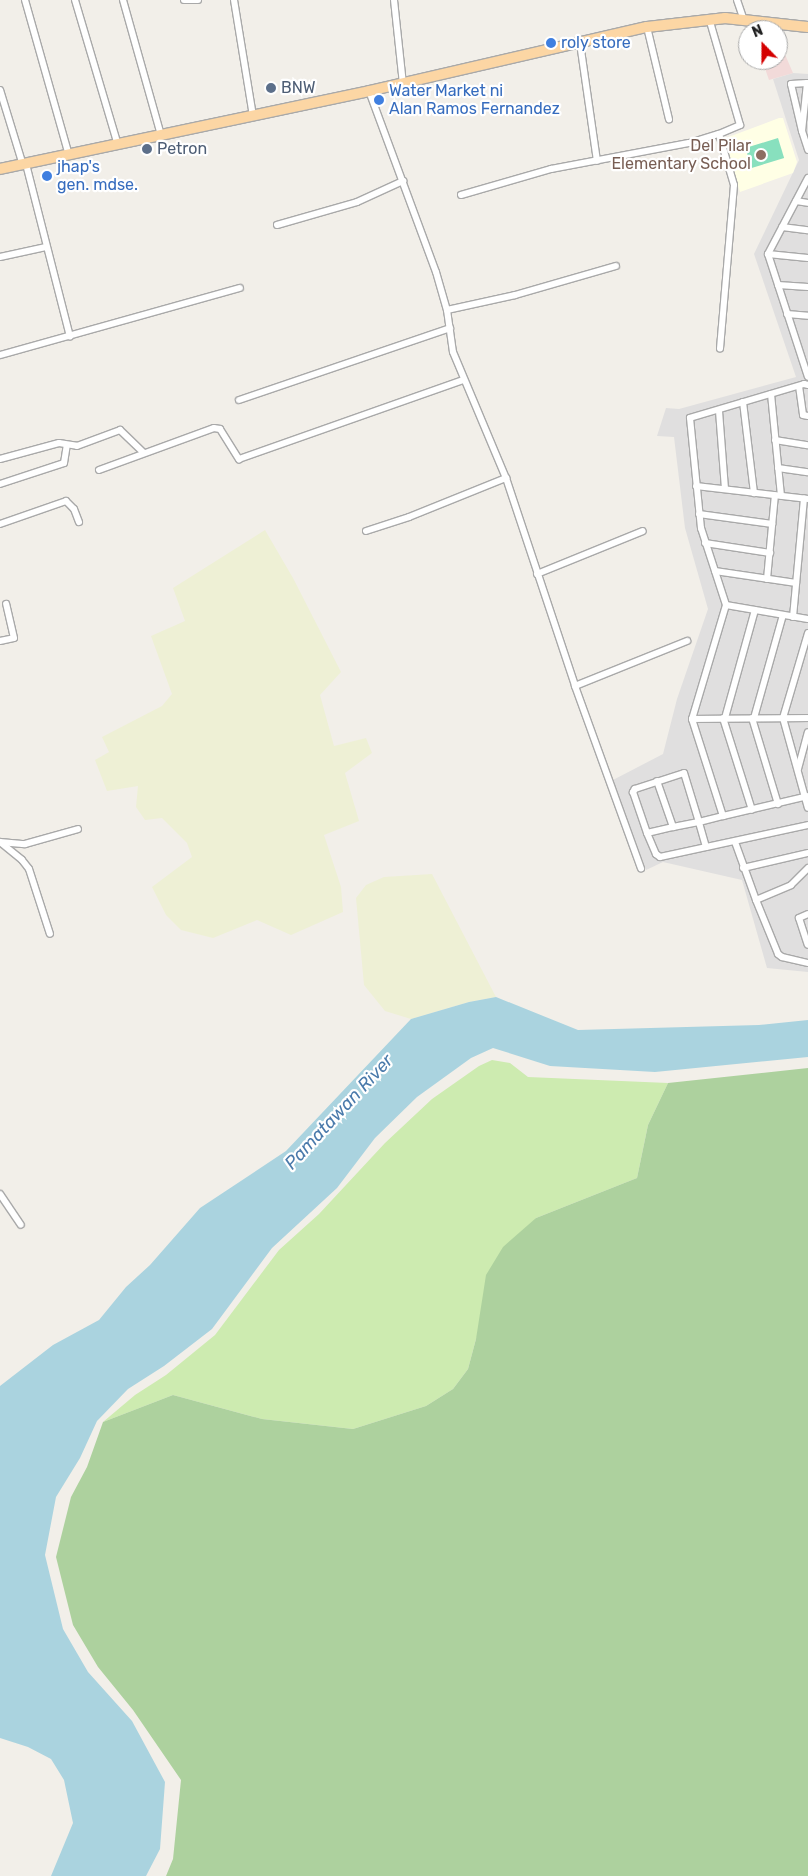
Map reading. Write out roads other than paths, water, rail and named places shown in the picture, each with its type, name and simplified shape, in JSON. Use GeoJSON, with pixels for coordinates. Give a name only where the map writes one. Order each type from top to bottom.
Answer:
{"type":"FeatureCollection","features":[{"type":"Feature","properties":{"kind":"main road"},"geometry":{"type":"LineString","coordinates":[[0,169],[69,156],[403,84],[647,27],[709,18],[744,20]]}},
{"type":"Feature","properties":{"kind":"main road"},"geometry":{"type":"LineString","coordinates":[[788,25],[808,27]]}},
{"type":"Feature","properties":{"kind":"street"},"geometry":{"type":"LineString","coordinates":[[25,0],[69,156]]}},
{"type":"Feature","properties":{"kind":"street"},"geometry":{"type":"LineString","coordinates":[[76,0],[118,145]]}},
{"type":"Feature","properties":{"kind":"street"},"geometry":{"type":"LineString","coordinates":[[123,0],[161,135]]}},
{"type":"Feature","properties":{"kind":"street"},"geometry":{"type":"LineString","coordinates":[[184,0],[198,0]]}},
{"type":"Feature","properties":{"kind":"street"},"geometry":{"type":"LineString","coordinates":[[234,0],[253,116]]}},
{"type":"Feature","properties":{"kind":"street"},"geometry":{"type":"LineString","coordinates":[[394,0],[403,84]]}},
{"type":"Feature","properties":{"kind":"street"},"geometry":{"type":"LineString","coordinates":[[737,0],[744,20]]}},
{"type":"Feature","properties":{"kind":"street"},"geometry":{"type":"LineString","coordinates":[[461,195],[551,169],[597,161],[719,134],[740,125],[709,18]]}},
{"type":"Feature","properties":{"kind":"street"},"geometry":{"type":"LineString","coordinates":[[647,27],[669,119]]}},
{"type":"Feature","properties":{"kind":"street"},"geometry":{"type":"LineString","coordinates":[[580,43],[597,161]]}},
{"type":"Feature","properties":{"kind":"street"},"geometry":{"type":"LineString","coordinates":[[802,131],[807,83],[791,84],[802,131],[808,150]]}},
{"type":"Feature","properties":{"kind":"street"},"geometry":{"type":"LineString","coordinates":[[369,91],[403,181],[447,310],[453,352],[463,380],[506,478],[574,686],[641,868]]}},
{"type":"Feature","properties":{"kind":"street"},"geometry":{"type":"LineString","coordinates":[[1,95],[24,164],[70,336]]}},
{"type":"Feature","properties":{"kind":"street"},"geometry":{"type":"LineString","coordinates":[[719,134],[734,185],[720,348]]}},
{"type":"Feature","properties":{"kind":"street"},"geometry":{"type":"LineString","coordinates":[[808,178],[768,254],[808,377]]}},
{"type":"Feature","properties":{"kind":"street"},"geometry":{"type":"LineString","coordinates":[[277,225],[357,202],[403,181]]}},
{"type":"Feature","properties":{"kind":"street"},"geometry":{"type":"LineString","coordinates":[[796,202],[808,203]]}},
{"type":"Feature","properties":{"kind":"street"},"geometry":{"type":"LineString","coordinates":[[782,227],[808,230]]}},
{"type":"Feature","properties":{"kind":"street"},"geometry":{"type":"LineString","coordinates":[[0,257],[46,247]]}},
{"type":"Feature","properties":{"kind":"street"},"geometry":{"type":"LineString","coordinates":[[768,254],[808,258]]}},
{"type":"Feature","properties":{"kind":"street"},"geometry":{"type":"LineString","coordinates":[[447,310],[515,295],[616,266]]}},
{"type":"Feature","properties":{"kind":"street"},"geometry":{"type":"LineString","coordinates":[[778,285],[808,287]]}},
{"type":"Feature","properties":{"kind":"street"},"geometry":{"type":"LineString","coordinates":[[0,355],[240,288]]}},
{"type":"Feature","properties":{"kind":"street"},"geometry":{"type":"LineString","coordinates":[[788,314],[808,316]]}},
{"type":"Feature","properties":{"kind":"street"},"geometry":{"type":"LineString","coordinates":[[239,400],[450,328]]}},
{"type":"Feature","properties":{"kind":"street"},"geometry":{"type":"LineString","coordinates":[[99,470],[214,428],[220,429],[239,459],[463,380]]}},
{"type":"Feature","properties":{"kind":"street"},"geometry":{"type":"LineString","coordinates":[[723,816],[692,718],[726,604],[706,543],[699,514],[690,418],[808,385]]}},
{"type":"Feature","properties":{"kind":"street"},"geometry":{"type":"LineString","coordinates":[[799,386],[803,415],[808,416]]}},
{"type":"Feature","properties":{"kind":"street"},"geometry":{"type":"LineString","coordinates":[[767,579],[772,524],[778,496],[778,468],[771,394]]}},
{"type":"Feature","properties":{"kind":"street"},"geometry":{"type":"LineString","coordinates":[[743,402],[754,493]]}},
{"type":"Feature","properties":{"kind":"street"},"geometry":{"type":"LineString","coordinates":[[719,411],[725,489]]}},
{"type":"Feature","properties":{"kind":"street"},"geometry":{"type":"LineString","coordinates":[[0,459],[59,443],[77,446],[120,430],[144,452]]}},
{"type":"Feature","properties":{"kind":"street"},"geometry":{"type":"LineString","coordinates":[[775,440],[808,445]]}},
{"type":"Feature","properties":{"kind":"street"},"geometry":{"type":"LineString","coordinates":[[0,484],[64,462],[67,445]]}},
{"type":"Feature","properties":{"kind":"street"},"geometry":{"type":"LineString","coordinates":[[778,468],[808,472]]}},
{"type":"Feature","properties":{"kind":"street"},"geometry":{"type":"LineString","coordinates":[[366,531],[409,517],[506,478]]}},
{"type":"Feature","properties":{"kind":"street"},"geometry":{"type":"LineString","coordinates":[[696,486],[806,499],[793,616]]}},
{"type":"Feature","properties":{"kind":"street"},"geometry":{"type":"LineString","coordinates":[[0,524],[66,502],[74,509],[79,522]]}},
{"type":"Feature","properties":{"kind":"street"},"geometry":{"type":"LineString","coordinates":[[699,514],[772,524]]}},
{"type":"Feature","properties":{"kind":"street"},"geometry":{"type":"LineString","coordinates":[[537,574],[643,531]]}},
{"type":"Feature","properties":{"kind":"street"},"geometry":{"type":"LineString","coordinates":[[706,543],[770,553]]}},
{"type":"Feature","properties":{"kind":"street"},"geometry":{"type":"LineString","coordinates":[[715,571],[796,583]]}},
{"type":"Feature","properties":{"kind":"street"},"geometry":{"type":"LineString","coordinates":[[0,641],[14,638],[6,604]]}},
{"type":"Feature","properties":{"kind":"street"},"geometry":{"type":"LineString","coordinates":[[726,604],[808,619]]}},
{"type":"Feature","properties":{"kind":"street"},"geometry":{"type":"LineString","coordinates":[[752,810],[724,718],[755,610]]}},
{"type":"Feature","properties":{"kind":"street"},"geometry":{"type":"LineString","coordinates":[[778,804],[753,718],[783,615]]}},
{"type":"Feature","properties":{"kind":"street"},"geometry":{"type":"LineString","coordinates":[[808,633],[783,718],[808,808]]}},
{"type":"Feature","properties":{"kind":"street"},"geometry":{"type":"LineString","coordinates":[[574,686],[687,641]]}},
{"type":"Feature","properties":{"kind":"street"},"geometry":{"type":"LineString","coordinates":[[692,718],[808,718]]}},
{"type":"Feature","properties":{"kind":"street"},"geometry":{"type":"LineString","coordinates":[[798,771],[805,751],[808,732]]}},
{"type":"Feature","properties":{"kind":"street"},"geometry":{"type":"LineString","coordinates":[[706,847],[684,773],[635,789],[633,792],[647,833],[656,854],[660,857],[808,825]]}},
{"type":"Feature","properties":{"kind":"street"},"geometry":{"type":"LineString","coordinates":[[657,781],[673,827]]}},
{"type":"Feature","properties":{"kind":"street"},"geometry":{"type":"LineString","coordinates":[[647,833],[806,797]]}},
{"type":"Feature","properties":{"kind":"street"},"geometry":{"type":"LineString","coordinates":[[0,842],[25,844],[78,830]]}},
{"type":"Feature","properties":{"kind":"street"},"geometry":{"type":"LineString","coordinates":[[0,842],[22,860],[29,869],[50,934]]}},
{"type":"Feature","properties":{"kind":"street"},"geometry":{"type":"LineString","coordinates":[[735,842],[743,868],[778,954],[782,958],[808,963]]}},
{"type":"Feature","properties":{"kind":"street"},"geometry":{"type":"LineString","coordinates":[[743,868],[808,853]]}},
{"type":"Feature","properties":{"kind":"street"},"geometry":{"type":"LineString","coordinates":[[756,900],[791,885],[808,868]]}},
{"type":"Feature","properties":{"kind":"street"},"geometry":{"type":"LineString","coordinates":[[808,914],[799,918],[808,945]]}},
{"type":"Feature","properties":{"kind":"street"},"geometry":{"type":"LineString","coordinates":[[0,1194],[21,1225]]}},
{"type":"Feature","properties":{"kind":"water","name":"Pamatawan River"},"geometry":{"type":"Polygon","coordinates":[[[496,997],[578,1030],[759,1025],[808,1020],[808,1057],[655,1072],[550,1066],[493,1048],[471,1058],[417,1097],[375,1138],[337,1188],[272,1248],[212,1329],[164,1366],[128,1389],[97,1421],[80,1458],[56,1497],[45,1555],[63,1629],[88,1672],[132,1721],[165,1782],[160,1849],[146,1876],[51,1876],[73,1823],[64,1780],[51,1759],[28,1747],[0,1738],[0,1386],[53,1345],[99,1320],[126,1287],[150,1265],[200,1208],[286,1151],[411,1019],[469,1002],[496,997]]]}},
{"type":"Feature","properties":{"kind":"place","name":"roly store"},"geometry":{"type":"Point","coordinates":[551,43]}},
{"type":"Feature","properties":{"kind":"place","name":"BNW"},"geometry":{"type":"Point","coordinates":[271,88]}},
{"type":"Feature","properties":{"kind":"place","name":"Water Market ni Alan Ramos Fernandez"},"geometry":{"type":"Point","coordinates":[379,100]}},
{"type":"Feature","properties":{"kind":"place","name":"Petron"},"geometry":{"type":"Point","coordinates":[147,149]}},
{"type":"Feature","properties":{"kind":"place","name":"Del Pilar Elementary School"},"geometry":{"type":"Point","coordinates":[761,155]}},
{"type":"Feature","properties":{"kind":"place","name":"jhap's gen. mdse."},"geometry":{"type":"Point","coordinates":[47,176]}}]}
